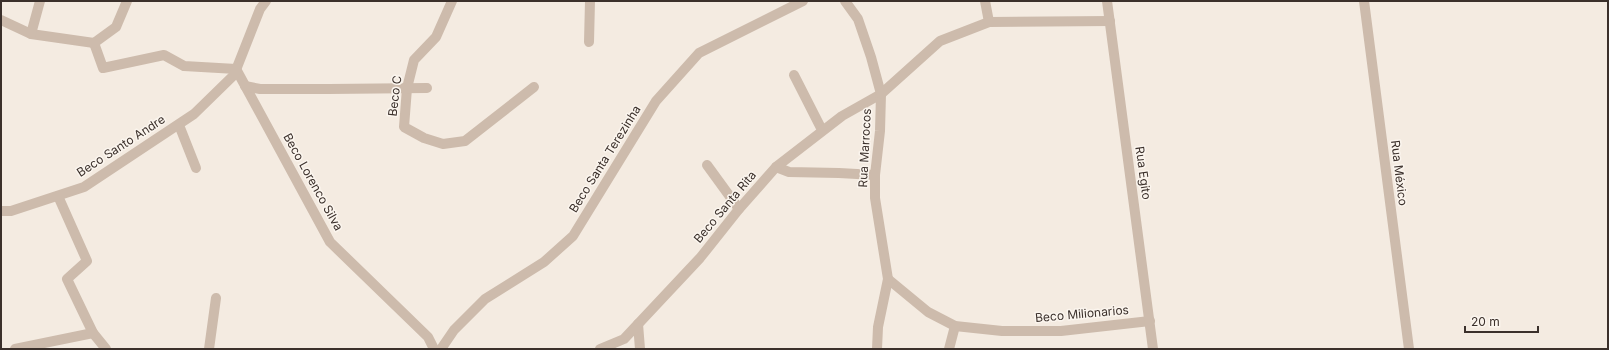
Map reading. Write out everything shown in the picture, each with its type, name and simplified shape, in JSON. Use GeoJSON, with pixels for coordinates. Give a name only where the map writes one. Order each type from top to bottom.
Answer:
{"type":"FeatureCollection","features":[{"type":"Feature","properties":{"kind":"street"},"geometry":{"type":"LineString","coordinates":[[31,34],[40,1]]}},
{"type":"Feature","properties":{"kind":"street"},"geometry":{"type":"LineString","coordinates":[[1,20],[31,34],[94,42],[116,27],[127,1]]}},
{"type":"Feature","properties":{"kind":"street"},"geometry":{"type":"LineString","coordinates":[[94,42],[103,68],[164,55],[184,66],[236,69],[260,9],[266,1]]}},
{"type":"Feature","properties":{"kind":"street","name":"Beco C"},"geometry":{"type":"LineString","coordinates":[[452,1],[436,37],[414,60],[407,88],[404,127],[424,138],[443,144],[465,141],[534,87]]}},
{"type":"Feature","properties":{"kind":"street"},"geometry":{"type":"LineString","coordinates":[[588,42],[590,1]]}},
{"type":"Feature","properties":{"kind":"street","name":"Beco Santa Terezinha"},"geometry":{"type":"LineString","coordinates":[[441,349],[454,330],[485,300],[544,262],[573,236],[656,101],[699,53],[803,1]]}},
{"type":"Feature","properties":{"kind":"street","name":"Rua Marrocos"},"geometry":{"type":"LineString","coordinates":[[845,1],[858,20],[871,57],[881,94],[880,130],[875,175],[875,198],[888,279],[878,327],[877,349]]}},
{"type":"Feature","properties":{"kind":"street"},"geometry":{"type":"LineString","coordinates":[[985,1],[989,22],[1110,21]]}},
{"type":"Feature","properties":{"kind":"street","name":"Rua Egito"},"geometry":{"type":"LineString","coordinates":[[1107,1],[1153,349]]}},
{"type":"Feature","properties":{"kind":"street","name":"Rua México"},"geometry":{"type":"LineString","coordinates":[[1364,1],[1409,349]]}},
{"type":"Feature","properties":{"kind":"street","name":"Beco Santa Rita"},"geometry":{"type":"LineString","coordinates":[[600,349],[624,339],[700,258],[739,209],[776,167],[842,116],[881,94],[940,41],[989,22]]}},
{"type":"Feature","properties":{"kind":"street","name":"Beco Lorenco Silva"},"geometry":{"type":"LineString","coordinates":[[236,69],[330,242],[428,336],[434,349]]}},
{"type":"Feature","properties":{"kind":"street","name":"Beco Santo Andre"},"geometry":{"type":"LineString","coordinates":[[1,212],[11,211],[84,187],[194,114],[234,74],[236,69]]}},
{"type":"Feature","properties":{"kind":"street"},"geometry":{"type":"LineString","coordinates":[[794,75],[822,130]]}},
{"type":"Feature","properties":{"kind":"street"},"geometry":{"type":"LineString","coordinates":[[245,86],[260,89],[427,88]]}},
{"type":"Feature","properties":{"kind":"street"},"geometry":{"type":"LineString","coordinates":[[178,124],[196,168]]}},
{"type":"Feature","properties":{"kind":"street"},"geometry":{"type":"LineString","coordinates":[[707,165],[739,209]]}},
{"type":"Feature","properties":{"kind":"street"},"geometry":{"type":"LineString","coordinates":[[776,167],[789,172],[839,172],[875,175]]}},
{"type":"Feature","properties":{"kind":"street"},"geometry":{"type":"LineString","coordinates":[[58,196],[87,261],[67,279],[93,334],[106,349]]}},
{"type":"Feature","properties":{"kind":"street","name":"Beco Milionarios"},"geometry":{"type":"LineString","coordinates":[[888,279],[928,312],[955,326],[1002,331],[1061,331],[1150,321]]}},
{"type":"Feature","properties":{"kind":"street"},"geometry":{"type":"LineString","coordinates":[[209,349],[216,298]]}},
{"type":"Feature","properties":{"kind":"street"},"geometry":{"type":"LineString","coordinates":[[638,324],[640,349]]}},
{"type":"Feature","properties":{"kind":"street"},"geometry":{"type":"LineString","coordinates":[[949,349],[955,326]]}},
{"type":"Feature","properties":{"kind":"street"},"geometry":{"type":"LineString","coordinates":[[15,349],[93,334]]}}]}
